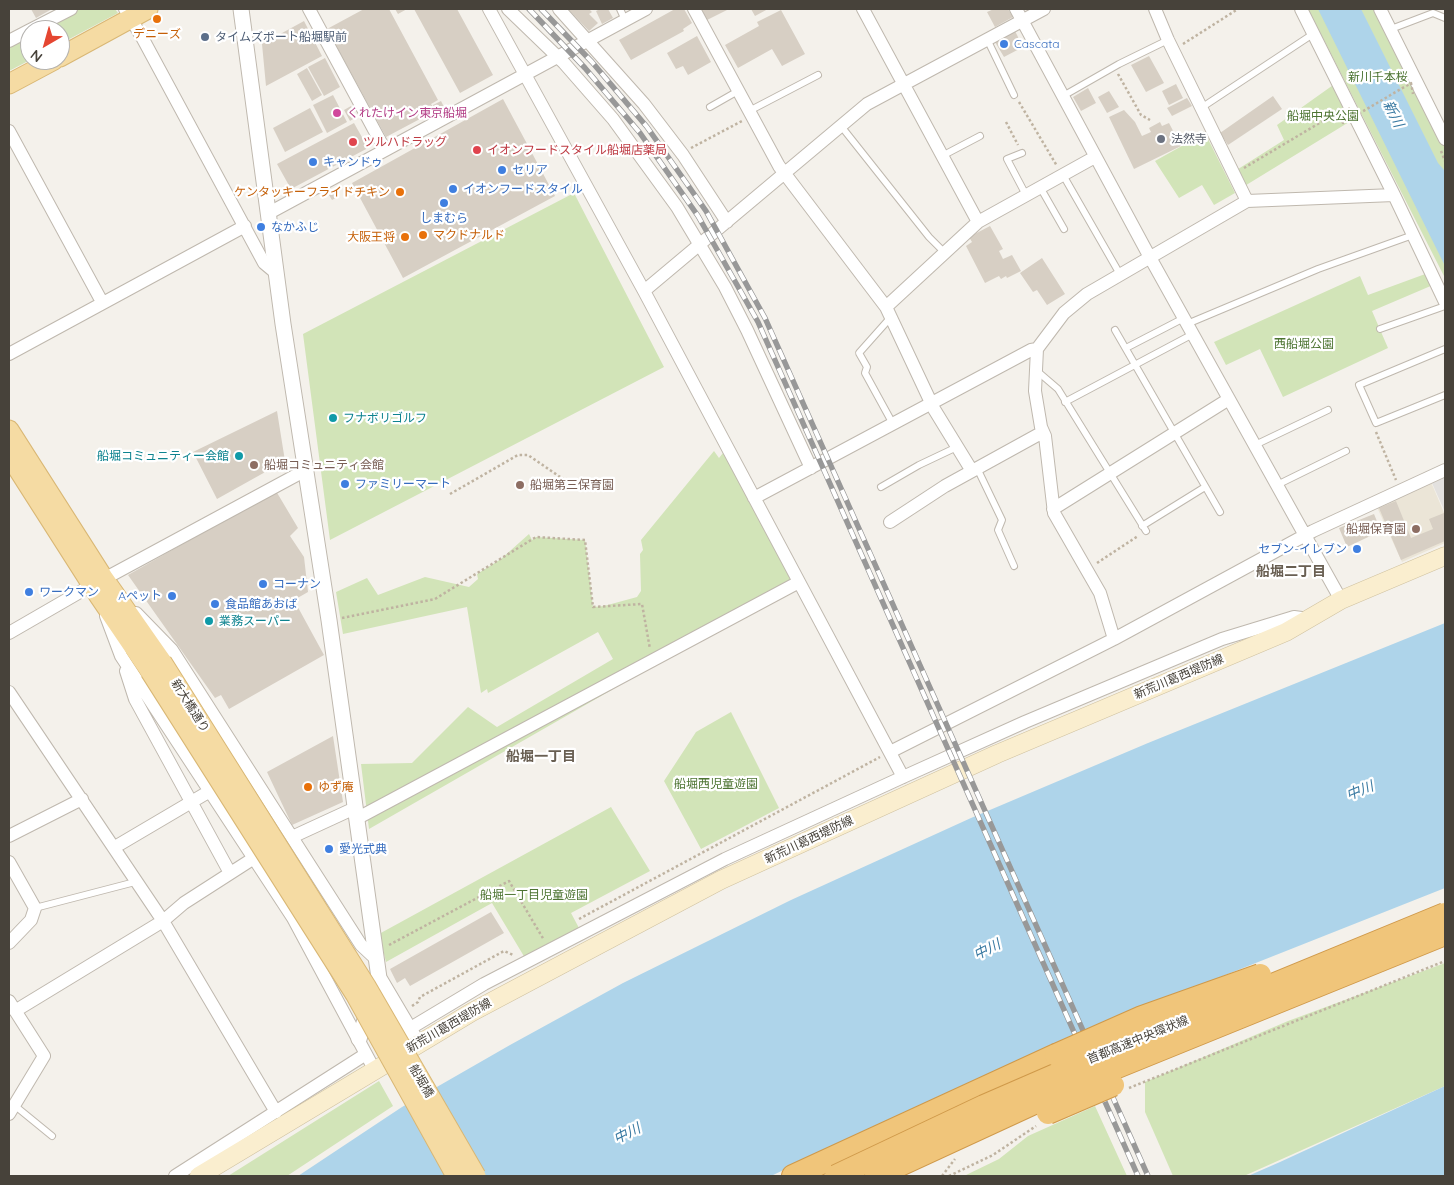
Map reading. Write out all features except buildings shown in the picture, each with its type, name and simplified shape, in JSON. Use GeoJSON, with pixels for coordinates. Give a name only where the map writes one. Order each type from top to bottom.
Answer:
{"type":"FeatureCollection","features":[{"type":"Feature","properties":{"kind":"highway","name":"首都高速中央環状線"},"geometry":{"type":"LineString","coordinates":[[836,1176],[984,1106],[1090,1060],[1406,930],[1445,927]]}},
{"type":"Feature","properties":{"kind":"highway","name":"首都高速中央環状線"},"geometry":{"type":"LineString","coordinates":[[876,1176],[1073,1086],[1445,927]]}},
{"type":"Feature","properties":{"kind":"highway"},"geometry":{"type":"LineString","coordinates":[[905,1176],[1147,1070],[1299,1008],[1445,927]]}},
{"type":"Feature","properties":{"kind":"highway"},"geometry":{"type":"LineString","coordinates":[[793,1176],[988,1085],[1142,1017],[1349,942],[1406,930]]}},
{"type":"Feature","properties":{"kind":"main road"},"geometry":{"type":"LineString","coordinates":[[70,51],[128,14],[148,9]]}},
{"type":"Feature","properties":{"kind":"main road"},"geometry":{"type":"LineString","coordinates":[[9,84],[35,70]]}},
{"type":"Feature","properties":{"kind":"main road","name":"新大橋通り"},"geometry":{"type":"LineString","coordinates":[[9,430],[101,587]]}},
{"type":"Feature","properties":{"kind":"main road","name":"新大橋通り"},"geometry":{"type":"LineString","coordinates":[[9,455],[156,667],[367,986]]}},
{"type":"Feature","properties":{"kind":"main road","name":"新荒川葛西堤防線"},"geometry":{"type":"LineString","coordinates":[[198,1176],[370,1062],[414,1036],[472,1012],[721,880],[997,754],[1286,632],[1342,600],[1445,556]]}},
{"type":"Feature","properties":{"kind":"main road","name":"船堀橋"},"geometry":{"type":"LineString","coordinates":[[367,986],[456,1176]]}},
{"type":"Feature","properties":{"kind":"main road","name":"船堀橋"},"geometry":{"type":"LineString","coordinates":[[367,986],[476,1176]]}},
{"type":"Feature","properties":{"kind":"street"},"geometry":{"type":"LineString","coordinates":[[50,20],[71,9]]}},
{"type":"Feature","properties":{"kind":"street"},"geometry":{"type":"LineString","coordinates":[[241,9],[304,470],[330,620],[376,956],[367,986],[359,1039]]}},
{"type":"Feature","properties":{"kind":"street"},"geometry":{"type":"LineString","coordinates":[[309,9],[385,150]]}},
{"type":"Feature","properties":{"kind":"street"},"geometry":{"type":"LineString","coordinates":[[489,9],[526,73],[644,291],[903,777]]}},
{"type":"Feature","properties":{"kind":"street"},"geometry":{"type":"LineString","coordinates":[[508,9],[558,57],[613,119],[655,175],[700,245],[747,330],[811,468]]}},
{"type":"Feature","properties":{"kind":"street"},"geometry":{"type":"LineString","coordinates":[[559,9],[589,40],[644,104],[681,153],[726,222]]}},
{"type":"Feature","properties":{"kind":"street"},"geometry":{"type":"LineString","coordinates":[[269,213],[589,40],[622,14],[646,9]]}},
{"type":"Feature","properties":{"kind":"street"},"geometry":{"type":"LineString","coordinates":[[694,9],[784,174],[888,312],[931,403],[957,447],[974,470]]}},
{"type":"Feature","properties":{"kind":"street"},"geometry":{"type":"LineString","coordinates":[[863,9],[978,222]]}},
{"type":"Feature","properties":{"kind":"street"},"geometry":{"type":"LineString","coordinates":[[644,291],[867,104],[987,39],[1020,14],[1044,9]]}},
{"type":"Feature","properties":{"kind":"street"},"geometry":{"type":"LineString","coordinates":[[1155,9],[1170,45],[1247,201]]}},
{"type":"Feature","properties":{"kind":"street"},"geometry":{"type":"LineString","coordinates":[[1301,9],[1445,302]]}},
{"type":"Feature","properties":{"kind":"street"},"geometry":{"type":"LineString","coordinates":[[1380,9],[1445,139]]}},
{"type":"Feature","properties":{"kind":"street"},"geometry":{"type":"LineString","coordinates":[[128,14],[264,263],[276,273]]}},
{"type":"Feature","properties":{"kind":"street"},"geometry":{"type":"LineString","coordinates":[[1020,14],[1095,157],[1342,600]]}},
{"type":"Feature","properties":{"kind":"street"},"geometry":{"type":"LineString","coordinates":[[9,131],[102,302]]}},
{"type":"Feature","properties":{"kind":"street"},"geometry":{"type":"LineString","coordinates":[[888,312],[944,252],[978,222],[1095,157]]}},
{"type":"Feature","properties":{"kind":"street"},"geometry":{"type":"LineString","coordinates":[[1114,639],[1100,593],[1064,535],[1053,509],[1043,432],[1035,391],[1037,349],[1064,313],[1087,294],[1121,276],[1247,201],[1394,195]]}},
{"type":"Feature","properties":{"kind":"street"},"geometry":{"type":"LineString","coordinates":[[9,354],[245,226]]}},
{"type":"Feature","properties":{"kind":"street"},"geometry":{"type":"LineString","coordinates":[[754,498],[1031,350],[1037,349]]}},
{"type":"Feature","properties":{"kind":"street"},"geometry":{"type":"LineString","coordinates":[[1053,509],[1229,399]]}},
{"type":"Feature","properties":{"kind":"street"},"geometry":{"type":"LineString","coordinates":[[890,522],[974,470],[1043,432]]}},
{"type":"Feature","properties":{"kind":"street"},"geometry":{"type":"LineString","coordinates":[[9,633],[101,587],[304,470]]}},
{"type":"Feature","properties":{"kind":"street"},"geometry":{"type":"LineString","coordinates":[[890,752],[1114,639],[1306,536],[1445,470]]}},
{"type":"Feature","properties":{"kind":"street"},"geometry":{"type":"LineString","coordinates":[[292,837],[356,814],[799,582]]}},
{"type":"Feature","properties":{"kind":"street"},"geometry":{"type":"LineString","coordinates":[[101,587],[120,656],[135,700],[230,873]]}},
{"type":"Feature","properties":{"kind":"street"},"geometry":{"type":"LineString","coordinates":[[101,587],[172,650],[361,945],[376,956]]}},
{"type":"Feature","properties":{"kind":"street"},"geometry":{"type":"LineString","coordinates":[[367,986],[400,1013],[414,1036],[484,984],[526,962],[546,944],[725,859],[1025,722],[1222,638],[1294,617],[1309,619]]}},
{"type":"Feature","properties":{"kind":"street"},"geometry":{"type":"LineString","coordinates":[[120,656],[293,918],[370,1062],[276,1112],[175,1176]]}},
{"type":"Feature","properties":{"kind":"street"},"geometry":{"type":"LineString","coordinates":[[9,692],[163,921],[276,1112]]}},
{"type":"Feature","properties":{"kind":"street"},"geometry":{"type":"LineString","coordinates":[[115,847],[210,791]]}},
{"type":"Feature","properties":{"kind":"street"},"geometry":{"type":"LineString","coordinates":[[9,836],[82,799]]}},
{"type":"Feature","properties":{"kind":"street"},"geometry":{"type":"LineString","coordinates":[[11,1110],[44,1056],[12,1006],[163,921],[184,903],[254,858]]}},
{"type":"Feature","properties":{"kind":"street"},"geometry":{"type":"LineString","coordinates":[[9,862],[35,908],[31,920],[9,943]]}},
{"type":"Feature","properties":{"kind":"lane"},"geometry":{"type":"LineString","coordinates":[[1390,29],[1434,13],[1445,18]]}},
{"type":"Feature","properties":{"kind":"lane"},"geometry":{"type":"LineString","coordinates":[[1202,108],[1313,34]]}},
{"type":"Feature","properties":{"kind":"lane"},"geometry":{"type":"LineString","coordinates":[[987,39],[1014,95]]}},
{"type":"Feature","properties":{"kind":"lane"},"geometry":{"type":"LineString","coordinates":[[1063,96],[1115,68],[1170,45]]}},
{"type":"Feature","properties":{"kind":"lane"},"geometry":{"type":"LineString","coordinates":[[750,114],[818,75]]}},
{"type":"Feature","properties":{"kind":"lane"},"geometry":{"type":"LineString","coordinates":[[710,106],[738,91]]}},
{"type":"Feature","properties":{"kind":"lane"},"geometry":{"type":"LineString","coordinates":[[841,126],[929,237],[944,252]]}},
{"type":"Feature","properties":{"kind":"lane"},"geometry":{"type":"LineString","coordinates":[[942,156],[980,136]]}},
{"type":"Feature","properties":{"kind":"lane"},"geometry":{"type":"LineString","coordinates":[[1022,153],[1007,159],[1026,195]]}},
{"type":"Feature","properties":{"kind":"lane"},"geometry":{"type":"LineString","coordinates":[[1063,175],[1121,276]]}},
{"type":"Feature","properties":{"kind":"lane"},"geometry":{"type":"LineString","coordinates":[[1040,187],[1064,229]]}},
{"type":"Feature","properties":{"kind":"lane"},"geometry":{"type":"LineString","coordinates":[[1126,348],[1188,325],[1318,269],[1413,235]]}},
{"type":"Feature","properties":{"kind":"lane"},"geometry":{"type":"LineString","coordinates":[[1380,329],[1445,306]]}},
{"type":"Feature","properties":{"kind":"lane"},"geometry":{"type":"LineString","coordinates":[[888,312],[859,353],[867,367],[865,373],[892,424]]}},
{"type":"Feature","properties":{"kind":"lane"},"geometry":{"type":"LineString","coordinates":[[1065,402],[1135,365],[1188,325]]}},
{"type":"Feature","properties":{"kind":"lane"},"geometry":{"type":"LineString","coordinates":[[1115,330],[1220,512]]}},
{"type":"Feature","properties":{"kind":"lane"},"geometry":{"type":"LineString","coordinates":[[1445,349],[1359,385],[1376,424],[1445,395]]}},
{"type":"Feature","properties":{"kind":"lane"},"geometry":{"type":"LineString","coordinates":[[1036,371],[1058,389],[1144,529],[1205,487]]}},
{"type":"Feature","properties":{"kind":"lane"},"geometry":{"type":"LineString","coordinates":[[1255,445],[1328,410]]}},
{"type":"Feature","properties":{"kind":"lane"},"geometry":{"type":"LineString","coordinates":[[881,487],[957,447]]}},
{"type":"Feature","properties":{"kind":"lane"},"geometry":{"type":"LineString","coordinates":[[1277,485],[1346,451]]}},
{"type":"Feature","properties":{"kind":"lane"},"geometry":{"type":"LineString","coordinates":[[974,470],[1002,520],[998,530],[1014,566]]}},
{"type":"Feature","properties":{"kind":"lane"},"geometry":{"type":"LineString","coordinates":[[35,908],[135,882]]}},
{"type":"Feature","properties":{"kind":"lane"},"geometry":{"type":"LineString","coordinates":[[11,1110],[52,1136]]}},
{"type":"Feature","properties":{"kind":"path"},"geometry":{"type":"LineString","coordinates":[[1170,45],[1238,9]]}},
{"type":"Feature","properties":{"kind":"path"},"geometry":{"type":"LineString","coordinates":[[1115,68],[1140,116],[1150,120]]}},
{"type":"Feature","properties":{"kind":"path"},"geometry":{"type":"LineString","coordinates":[[1350,107],[1339,116],[1343,123],[1411,83],[1413,94]]}},
{"type":"Feature","properties":{"kind":"path"},"geometry":{"type":"LineString","coordinates":[[1014,95],[1063,175]]}},
{"type":"Feature","properties":{"kind":"path"},"geometry":{"type":"LineString","coordinates":[[1234,174],[1350,107]]}},
{"type":"Feature","properties":{"kind":"path"},"geometry":{"type":"LineString","coordinates":[[681,153],[750,114]]}},
{"type":"Feature","properties":{"kind":"path"},"geometry":{"type":"LineString","coordinates":[[1006,122],[1022,153]]}},
{"type":"Feature","properties":{"kind":"path"},"geometry":{"type":"LineString","coordinates":[[1376,424],[1374,426],[1400,490]]}},
{"type":"Feature","properties":{"kind":"path"},"geometry":{"type":"LineString","coordinates":[[450,494],[518,455],[528,455],[566,482]]}},
{"type":"Feature","properties":{"kind":"path"},"geometry":{"type":"LineString","coordinates":[[1086,570],[1144,529]]}},
{"type":"Feature","properties":{"kind":"path"},"geometry":{"type":"LineString","coordinates":[[330,620],[435,599],[536,538],[585,540],[593,607],[642,604],[652,660]]}},
{"type":"Feature","properties":{"kind":"path"},"geometry":{"type":"LineString","coordinates":[[577,920],[890,752]]}},
{"type":"Feature","properties":{"kind":"path"},"geometry":{"type":"LineString","coordinates":[[376,956],[509,881],[546,944],[552,934]]}},
{"type":"Feature","properties":{"kind":"path"},"geometry":{"type":"LineString","coordinates":[[400,1013],[418,1002],[420,997],[504,951],[526,962]]}},
{"type":"Feature","properties":{"kind":"path"},"geometry":{"type":"LineString","coordinates":[[1126,1089],[1445,960]]}},
{"type":"Feature","properties":{"kind":"path"},"geometry":{"type":"LineString","coordinates":[[949,1176],[993,1155],[1044,1123]]}},
{"type":"Feature","properties":{"kind":"shaded area"},"geometry":{"type":"Polygon","coordinates":[[[1445,474],[1445,512],[1431,481],[1445,474]]]}},
{"type":"Feature","properties":{"kind":"shaded area","name":"船堀保育園"},"geometry":{"type":"Polygon","coordinates":[[[1431,482],[1445,515],[1445,543],[1402,562],[1376,505],[1431,482]]]}},
{"type":"Feature","properties":{"kind":"green space"},"geometry":{"type":"Polygon","coordinates":[[[71,9],[115,9],[118,13],[70,39],[70,20],[52,20],[71,9]]]}},
{"type":"Feature","properties":{"kind":"green space","name":"新川千本桜"},"geometry":{"type":"Polygon","coordinates":[[[1308,9],[1378,9],[1445,142],[1445,278],[1308,9]]]}},
{"type":"Feature","properties":{"kind":"green space"},"geometry":{"type":"Polygon","coordinates":[[[20,39],[20,65],[9,71],[9,45],[20,39]]]}},
{"type":"Feature","properties":{"kind":"green space","name":"船堀中央公園"},"geometry":{"type":"Polygon","coordinates":[[[1336,83],[1354,119],[1243,187],[1235,171],[1284,140],[1277,125],[1336,83]]]}},
{"type":"Feature","properties":{"kind":"green space"},"geometry":{"type":"Polygon","coordinates":[[[1205,133],[1235,193],[1214,205],[1202,185],[1179,198],[1155,161],[1205,133]]]}},
{"type":"Feature","properties":{"kind":"green space"},"geometry":{"type":"Polygon","coordinates":[[[574,193],[664,367],[330,540],[303,334],[574,193]]]}},
{"type":"Feature","properties":{"kind":"green space","name":"西船堀公園"},"geometry":{"type":"Polygon","coordinates":[[[1428,273],[1433,285],[1372,311],[1388,348],[1283,397],[1260,349],[1226,365],[1214,342],[1360,276],[1368,295],[1428,273]]]}},
{"type":"Feature","properties":{"kind":"green space"},"geometry":{"type":"Polygon","coordinates":[[[727,448],[799,582],[620,674],[622,684],[369,829],[361,764],[412,763],[468,707],[497,727],[613,659],[598,632],[488,693],[487,689],[481,693],[467,607],[343,634],[336,592],[367,578],[378,595],[425,577],[469,587],[478,579],[477,574],[501,559],[529,534],[532,540],[536,537],[585,540],[593,607],[637,597],[641,591],[640,554],[643,550],[641,540],[714,451],[719,458],[727,448]]]}},
{"type":"Feature","properties":{"kind":"green space","name":"船堀西児童遊園"},"geometry":{"type":"Polygon","coordinates":[[[731,712],[779,808],[701,849],[664,781],[696,732],[731,712]]]}},
{"type":"Feature","properties":{"kind":"green space","name":"船堀一丁目児童遊園"},"geometry":{"type":"Polygon","coordinates":[[[611,807],[650,871],[571,913],[579,928],[525,958],[492,903],[386,962],[379,934],[611,807]]]}},
{"type":"Feature","properties":{"kind":"green space"},"geometry":{"type":"Polygon","coordinates":[[[1445,963],[1445,1086],[1244,1176],[1173,1176],[1145,1112],[1145,1082],[1288,1021],[1445,963]]]}},
{"type":"Feature","properties":{"kind":"green space"},"geometry":{"type":"Polygon","coordinates":[[[379,1081],[393,1106],[287,1176],[228,1176],[379,1081]]]}},
{"type":"Feature","properties":{"kind":"green space"},"geometry":{"type":"Polygon","coordinates":[[[1095,1106],[1127,1176],[964,1176],[999,1159],[1028,1136],[1095,1106]]]}},
{"type":"Feature","properties":{"kind":"water","name":"新川千本桜"},"geometry":{"type":"Polygon","coordinates":[[[1318,9],[1361,9],[1438,163],[1444,170],[1445,266],[1318,9]]]}},
{"type":"Feature","properties":{"kind":"water","name":"中川"},"geometry":{"type":"Polygon","coordinates":[[[1445,623],[1445,888],[1074,1035],[771,1176],[298,1176],[402,1107],[510,1045],[623,983],[791,900],[971,818],[1148,743],[1445,623]]]}},
{"type":"Feature","properties":{"kind":"water"},"geometry":{"type":"Polygon","coordinates":[[[1445,1086],[1445,1176],[1248,1176],[1280,1162],[1445,1086]]]}},
{"type":"Feature","properties":{"kind":"railway"},"geometry":{"type":"LineString","coordinates":[[529,9],[585,68],[640,133],[698,216],[758,322],[1138,1176]]}},
{"type":"Feature","properties":{"kind":"railway"},"geometry":{"type":"LineString","coordinates":[[541,9],[592,62],[647,127],[706,211],[765,318],[1148,1176]]}},
{"type":"Feature","properties":{"kind":"place","name":"デニーズ"},"geometry":{"type":"Point","coordinates":[157,19]}},
{"type":"Feature","properties":{"kind":"place","name":"タイムズポート船堀駅前"},"geometry":{"type":"Point","coordinates":[205,37]}},
{"type":"Feature","properties":{"kind":"place","name":"Cascata"},"geometry":{"type":"Point","coordinates":[1004,44]}},
{"type":"Feature","properties":{"kind":"place","name":"くれたけイン東京船堀"},"geometry":{"type":"Point","coordinates":[337,113]}},
{"type":"Feature","properties":{"kind":"place","name":"法然寺"},"geometry":{"type":"Point","coordinates":[1161,139]}},
{"type":"Feature","properties":{"kind":"place","name":"ツルハドラッグ"},"geometry":{"type":"Point","coordinates":[353,142]}},
{"type":"Feature","properties":{"kind":"place","name":"イオンフードスタイル船堀店薬局"},"geometry":{"type":"Point","coordinates":[477,150]}},
{"type":"Feature","properties":{"kind":"place","name":"キャンドゥ"},"geometry":{"type":"Point","coordinates":[313,162]}},
{"type":"Feature","properties":{"kind":"place","name":"セリア"},"geometry":{"type":"Point","coordinates":[502,170]}},
{"type":"Feature","properties":{"kind":"place","name":"イオンフードスタイル"},"geometry":{"type":"Point","coordinates":[453,189]}},
{"type":"Feature","properties":{"kind":"place","name":"ケンタッキーフライドチキン"},"geometry":{"type":"Point","coordinates":[400,192]}},
{"type":"Feature","properties":{"kind":"place","name":"しまむら"},"geometry":{"type":"Point","coordinates":[444,203]}},
{"type":"Feature","properties":{"kind":"place","name":"なかふじ"},"geometry":{"type":"Point","coordinates":[261,227]}},
{"type":"Feature","properties":{"kind":"place","name":"マクドナルド"},"geometry":{"type":"Point","coordinates":[423,235]}},
{"type":"Feature","properties":{"kind":"place","name":"大阪王将"},"geometry":{"type":"Point","coordinates":[405,237]}},
{"type":"Feature","properties":{"kind":"place","name":"フナボリゴルフ"},"geometry":{"type":"Point","coordinates":[333,418]}},
{"type":"Feature","properties":{"kind":"place","name":"船堀コミュニティー会館"},"geometry":{"type":"Point","coordinates":[239,456]}},
{"type":"Feature","properties":{"kind":"place","name":"船堀コミュニティ会館"},"geometry":{"type":"Point","coordinates":[254,465]}},
{"type":"Feature","properties":{"kind":"place","name":"ファミリーマート"},"geometry":{"type":"Point","coordinates":[345,484]}},
{"type":"Feature","properties":{"kind":"place","name":"船堀第三保育園"},"geometry":{"type":"Point","coordinates":[520,485]}},
{"type":"Feature","properties":{"kind":"place","name":"船堀保育園"},"geometry":{"type":"Point","coordinates":[1416,529]}},
{"type":"Feature","properties":{"kind":"place","name":"セブン-イレブン"},"geometry":{"type":"Point","coordinates":[1357,549]}},
{"type":"Feature","properties":{"kind":"place","name":"コーナン"},"geometry":{"type":"Point","coordinates":[263,584]}},
{"type":"Feature","properties":{"kind":"place","name":"ワークマン"},"geometry":{"type":"Point","coordinates":[29,592]}},
{"type":"Feature","properties":{"kind":"place","name":"Aペット"},"geometry":{"type":"Point","coordinates":[172,596]}},
{"type":"Feature","properties":{"kind":"place","name":"食品館あおば"},"geometry":{"type":"Point","coordinates":[215,604]}},
{"type":"Feature","properties":{"kind":"place","name":"業務スーパー"},"geometry":{"type":"Point","coordinates":[209,621]}},
{"type":"Feature","properties":{"kind":"place","name":"ゆず庵"},"geometry":{"type":"Point","coordinates":[308,787]}},
{"type":"Feature","properties":{"kind":"place","name":"愛光式典"},"geometry":{"type":"Point","coordinates":[329,849]}},
{"type":"Feature","properties":{"kind":"district","name":"船堀二丁目"},"geometry":{"type":"Point","coordinates":[1291,572]}},
{"type":"Feature","properties":{"kind":"district","name":"船堀一丁目"},"geometry":{"type":"Point","coordinates":[541,757]}},
{"type":"Feature","properties":{"kind":"water label","name":"新川"},"geometry":{"type":"Point","coordinates":[1393,114]}}]}
